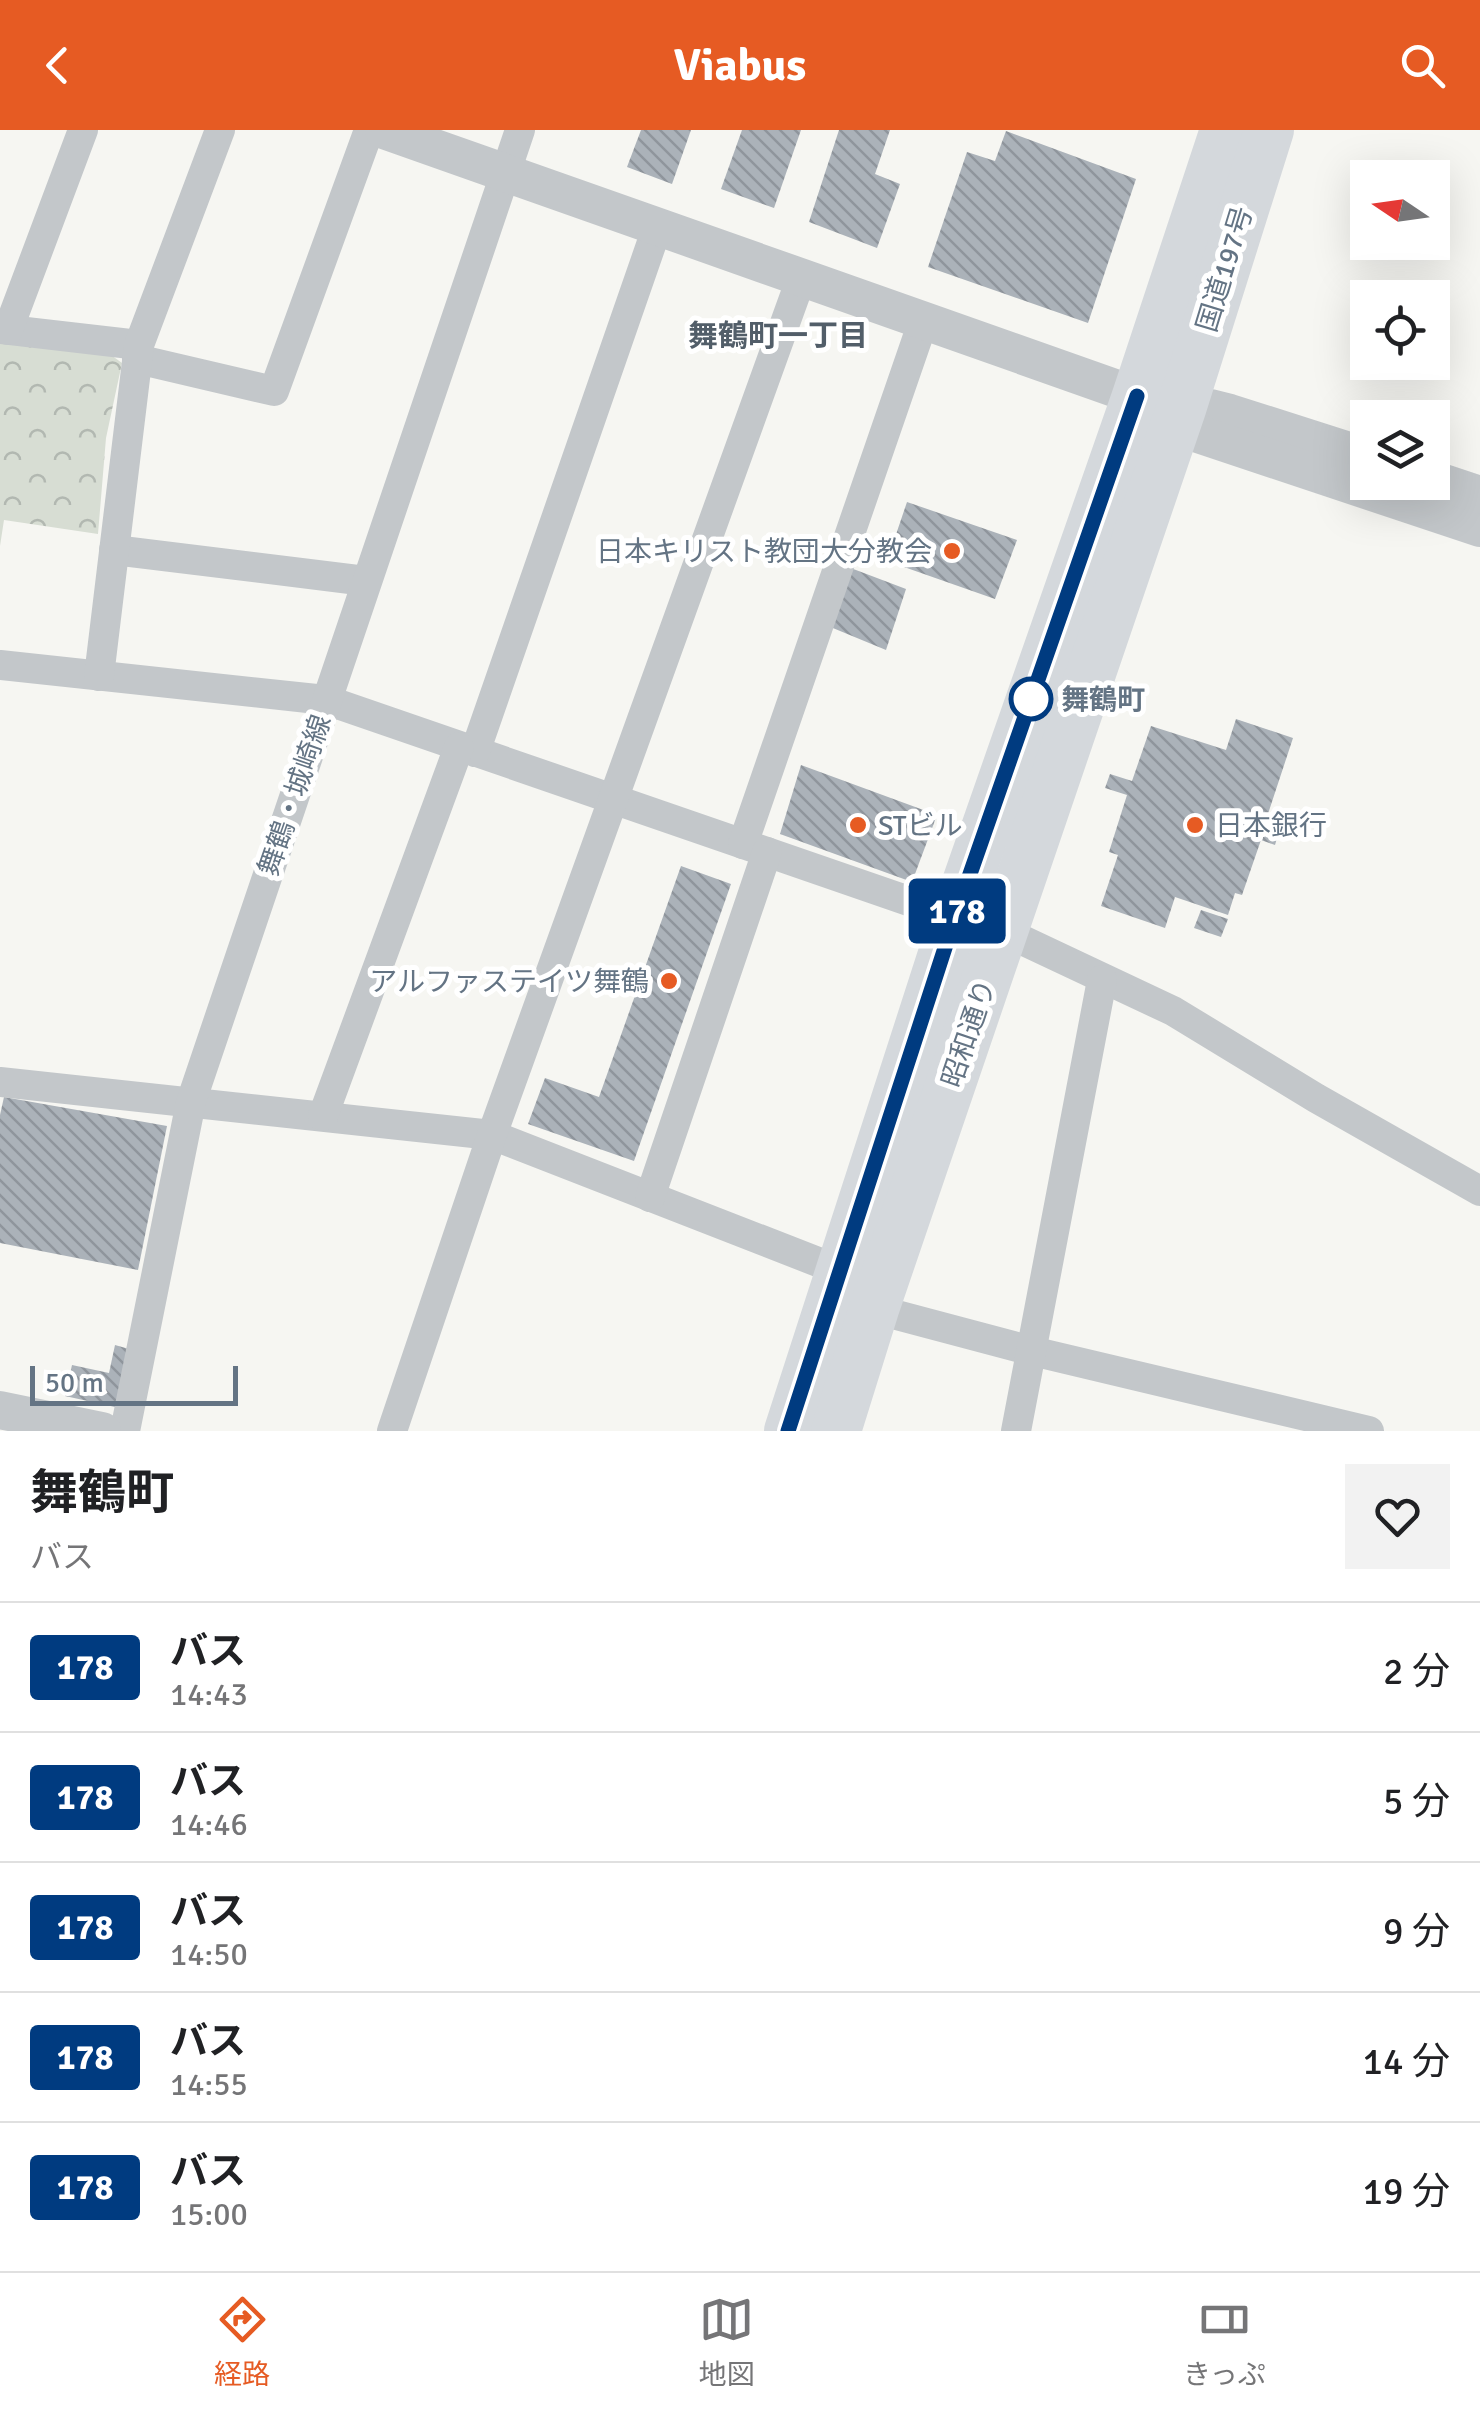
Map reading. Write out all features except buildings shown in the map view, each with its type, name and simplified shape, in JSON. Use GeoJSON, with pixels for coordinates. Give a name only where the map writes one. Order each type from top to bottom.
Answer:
{"type":"FeatureCollection","features":[{"type":"Feature","properties":{"kind":"highway","name":"国道197号"},"geometry":{"type":"LineString","coordinates":[[1159,402],[1226,130]]}},
{"type":"Feature","properties":{"kind":"highway","name":"国道197号"},"geometry":{"type":"LineString","coordinates":[[1159,402],[1269,130]]}},
{"type":"Feature","properties":{"kind":"highway","name":"昭和通り"},"geometry":{"type":"LineString","coordinates":[[788,1431],[955,917],[1159,402]]}},
{"type":"Feature","properties":{"kind":"highway","name":"昭和通り"},"geometry":{"type":"LineString","coordinates":[[836,1431],[1003,930],[1159,402]]}},
{"type":"Feature","properties":{"kind":"street"},"geometry":{"type":"LineString","coordinates":[[83,130],[4,330],[138,352],[274,390],[369,130]]}},
{"type":"Feature","properties":{"kind":"street"},"geometry":{"type":"LineString","coordinates":[[99,676],[138,352],[220,130]]}},
{"type":"Feature","properties":{"kind":"street"},"geometry":{"type":"LineString","coordinates":[[384,130],[1159,402],[1230,413],[1350,451]]}},
{"type":"Feature","properties":{"kind":"street","name":"舞鶴・城崎線"},"geometry":{"type":"LineString","coordinates":[[125,1431],[191,1102],[520,130]]}},
{"type":"Feature","properties":{"kind":"street"},"geometry":{"type":"LineString","coordinates":[[322,1116],[467,749],[658,225]]}},
{"type":"Feature","properties":{"kind":"street"},"geometry":{"type":"LineString","coordinates":[[392,1431],[492,1135],[802,276]]}},
{"type":"Feature","properties":{"kind":"street"},"geometry":{"type":"LineString","coordinates":[[650,1197],[754,848],[923,322]]}},
{"type":"Feature","properties":{"kind":"street"},"geometry":{"type":"LineString","coordinates":[[1159,402],[1198,434],[1480,528]]}},
{"type":"Feature","properties":{"kind":"street"},"geometry":{"type":"LineString","coordinates":[[1450,484],[1480,495]]}},
{"type":"Feature","properties":{"kind":"street"},"geometry":{"type":"LineString","coordinates":[[114,550],[366,581]]}},
{"type":"Feature","properties":{"kind":"street"},"geometry":{"type":"LineString","coordinates":[[0,665],[326,700],[955,917],[1003,930],[1173,1011],[1480,1191]]}},
{"type":"Feature","properties":{"kind":"street"},"geometry":{"type":"LineString","coordinates":[[1016,1431],[1102,980]]}},
{"type":"Feature","properties":{"kind":"street"},"geometry":{"type":"LineString","coordinates":[[0,1082],[492,1135],[841,1271]]}},
{"type":"Feature","properties":{"kind":"street"},"geometry":{"type":"LineString","coordinates":[[874,1309],[1309,1425],[1369,1431]]}},
{"type":"Feature","properties":{"kind":"street"},"geometry":{"type":"LineString","coordinates":[[0,1410],[102,1431]]}},
{"type":"Feature","properties":{"kind":"green space"},"geometry":{"type":"Polygon","coordinates":[[[0,342],[111,355],[122,363],[106,438],[98,534],[4,520],[0,546],[0,342]]]}},
{"type":"Feature","properties":{"kind":"bus line","name":"178"},"geometry":{"type":"LineString","coordinates":[[788,1431],[955,917],[1137,396]]}},
{"type":"Feature","properties":{"kind":"place","name":"日本キリスト教団大分教会"},"geometry":{"type":"Point","coordinates":[952,551]}},
{"type":"Feature","properties":{"kind":"place","name":"舞鶴町"},"geometry":{"type":"Point","coordinates":[1031,699]}},
{"type":"Feature","properties":{"kind":"place","name":"STビル"},"geometry":{"type":"Point","coordinates":[858,825]}},
{"type":"Feature","properties":{"kind":"place","name":"日本銀行"},"geometry":{"type":"Point","coordinates":[1195,825]}},
{"type":"Feature","properties":{"kind":"place","name":"アルファステイツ舞鶴"},"geometry":{"type":"Point","coordinates":[669,981]}},
{"type":"Feature","properties":{"kind":"district","name":"舞鶴町一丁目"},"geometry":{"type":"Point","coordinates":[778,336]}}]}
